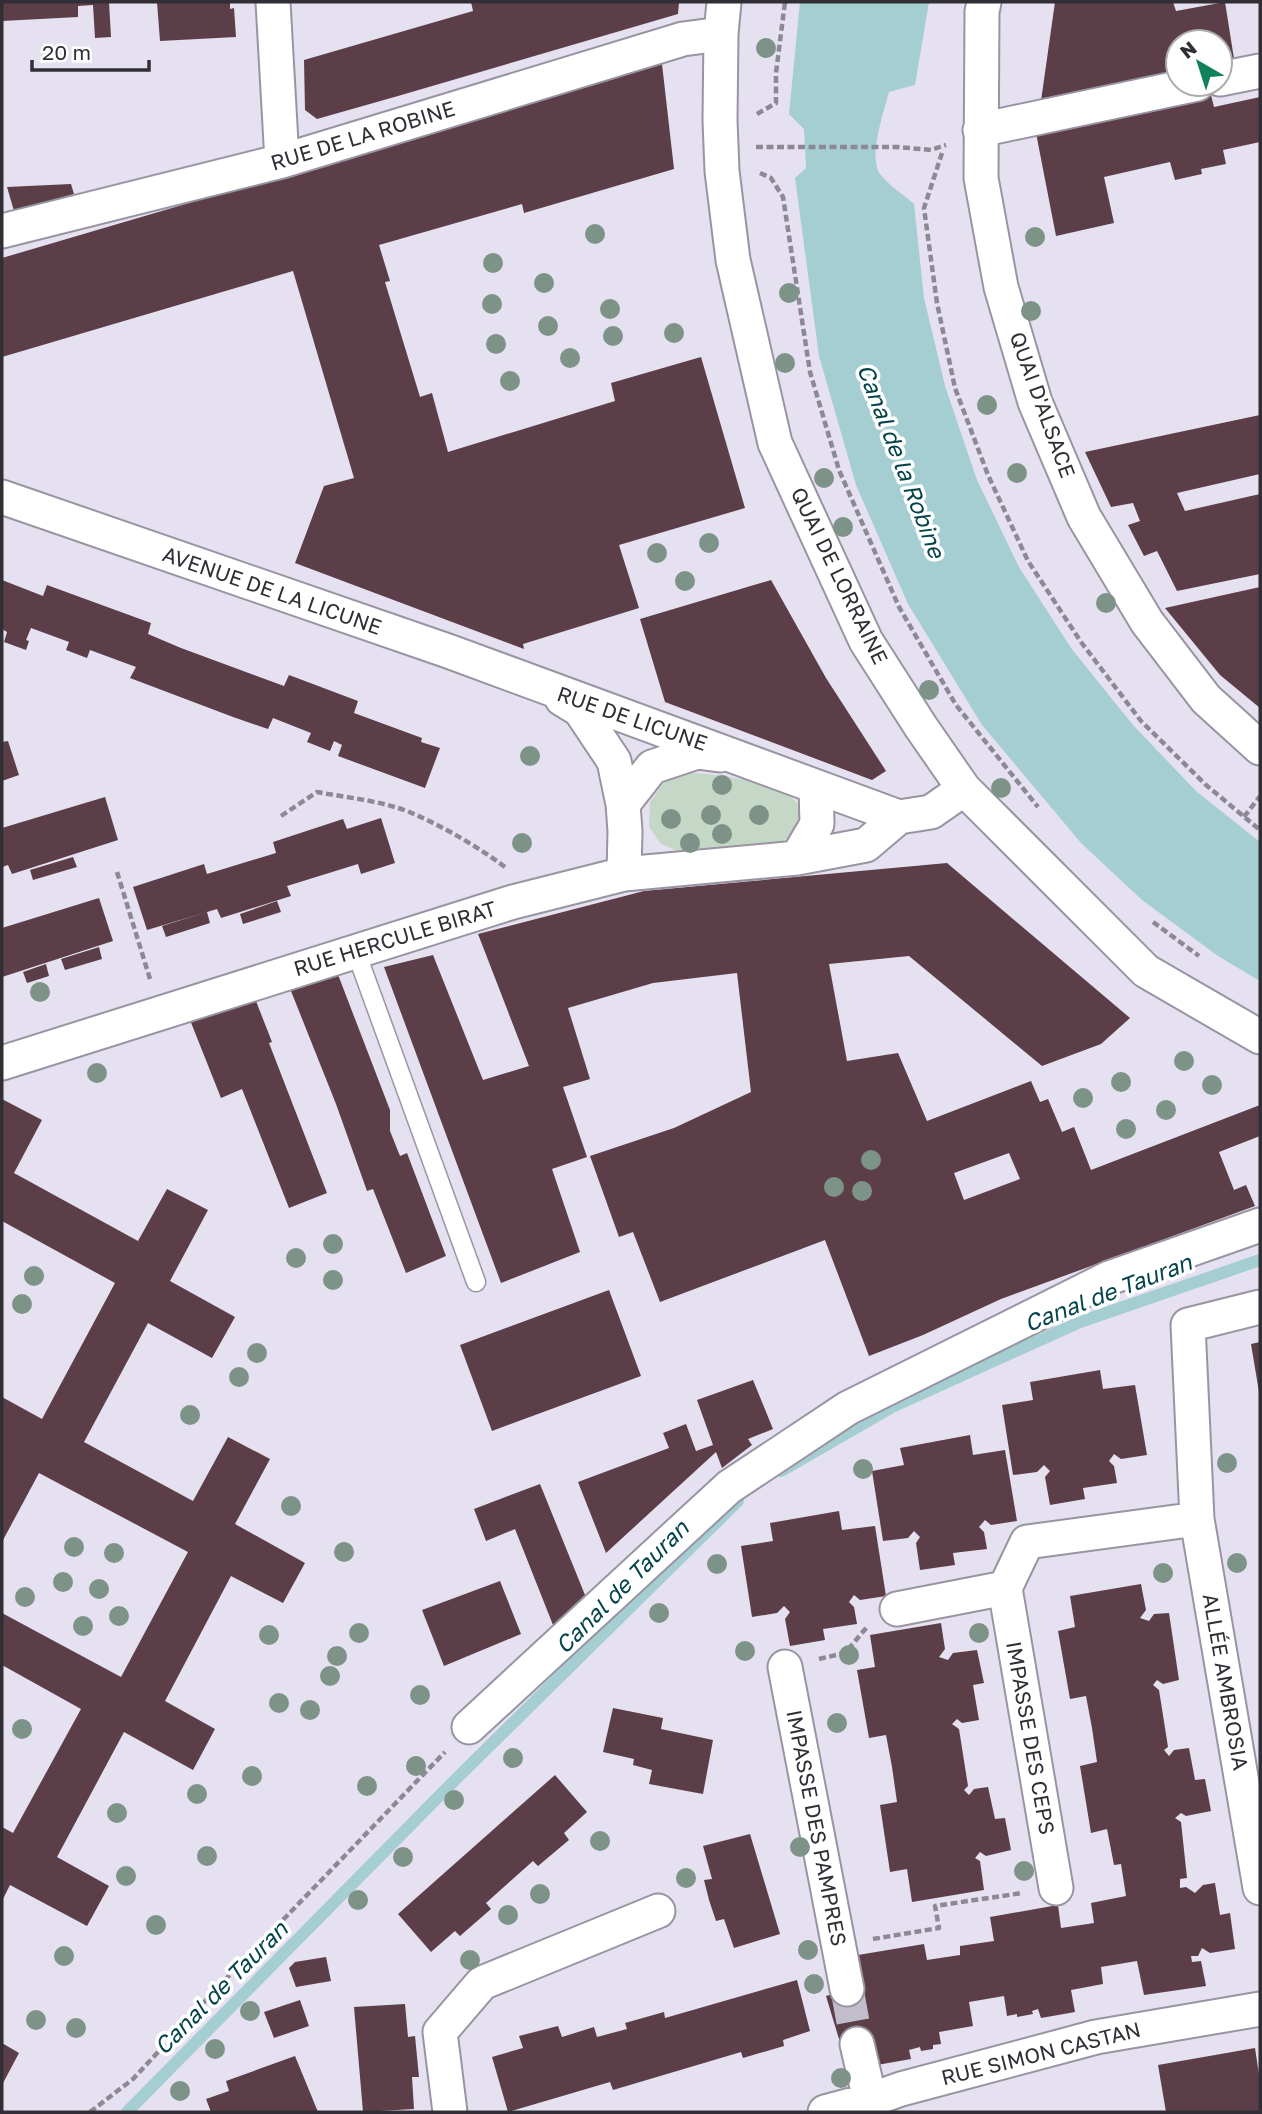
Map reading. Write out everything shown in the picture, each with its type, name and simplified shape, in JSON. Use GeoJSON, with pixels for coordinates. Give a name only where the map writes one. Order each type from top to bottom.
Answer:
{"type":"FeatureCollection","features":[{"type":"Feature","properties":{"kind":"street"},"geometry":{"type":"LineString","coordinates":[[273,2],[282,161]]}},
{"type":"Feature","properties":{"kind":"street","name":"QUAI D'ALSACE"},"geometry":{"type":"LineString","coordinates":[[984,2],[981,178],[1001,287],[1035,401],[1084,517],[1147,622],[1206,699],[1260,748]]}},
{"type":"Feature","properties":{"kind":"street","name":"RUE DE LA ROBINE"},"geometry":{"type":"LineString","coordinates":[[2,231],[282,161],[682,39],[723,18]]}},
{"type":"Feature","properties":{"kind":"street","name":"QUAI DE LORRAINE"},"geometry":{"type":"LineString","coordinates":[[723,18],[722,171],[733,260],[775,443],[866,641],[964,789],[1146,971],[1260,1037]]}},
{"type":"Feature","properties":{"kind":"street"},"geometry":{"type":"LineString","coordinates":[[1234,76],[1260,71]]}},
{"type":"Feature","properties":{"kind":"street"},"geometry":{"type":"LineString","coordinates":[[981,130],[1164,91]]}},
{"type":"Feature","properties":{"kind":"street","name":"AVENUE DE LA LICUNE"},"geometry":{"type":"LineString","coordinates":[[2,497],[542,687]]}},
{"type":"Feature","properties":{"kind":"street","name":"RUE DE LICUNE"},"geometry":{"type":"LineString","coordinates":[[542,687],[899,817]]}},
{"type":"Feature","properties":{"kind":"street","name":"RUE DE LICUNE"},"geometry":{"type":"LineString","coordinates":[[542,687],[580,710],[614,761],[623,804],[624,874]]}},
{"type":"Feature","properties":{"kind":"street","name":"RUE DE LICUNE"},"geometry":{"type":"LineString","coordinates":[[623,804],[652,767],[697,752],[745,759]]}},
{"type":"Feature","properties":{"kind":"street"},"geometry":{"type":"LineString","coordinates":[[797,858],[817,824],[816,788]]}},
{"type":"Feature","properties":{"kind":"street","name":"RUE HERCULE BIRAT"},"geometry":{"type":"LineString","coordinates":[[2,1063],[513,902],[624,874],[797,858],[866,845],[899,817],[931,812],[964,789]]}},
{"type":"Feature","properties":{"kind":"street"},"geometry":{"type":"LineString","coordinates":[[469,1727],[729,1487],[848,1408],[1109,1278],[1260,1225]]}},
{"type":"Feature","properties":{"kind":"street","name":"ALLÉE AMBROSIA"},"geometry":{"type":"LineString","coordinates":[[1260,1307],[1188,1325],[1198,1519],[1260,1888]]}},
{"type":"Feature","properties":{"kind":"street"},"geometry":{"type":"LineString","coordinates":[[897,1609],[1004,1588],[1027,1542],[1198,1519]]}},
{"type":"Feature","properties":{"kind":"street","name":"IMPASSE DES CEPS"},"geometry":{"type":"LineString","coordinates":[[1004,1588],[1056,1888]]}},
{"type":"Feature","properties":{"kind":"street","name":"IMPASSE DES PAMPRES"},"geometry":{"type":"LineString","coordinates":[[785,1667],[847,1989]]}},
{"type":"Feature","properties":{"kind":"street"},"geometry":{"type":"LineString","coordinates":[[450,2112],[440,2032],[482,1983],[658,1911]]}},
{"type":"Feature","properties":{"kind":"street","name":"RUE SIMON CASTAN"},"geometry":{"type":"LineString","coordinates":[[825,2112],[1096,2037],[1260,2009]]}},
{"type":"Feature","properties":{"kind":"street"},"geometry":{"type":"LineString","coordinates":[[857,2045],[870,2101]]}},
{"type":"Feature","properties":{"kind":"lane"},"geometry":{"type":"LineString","coordinates":[[356,952],[476,1282]]}},
{"type":"Feature","properties":{"kind":"path"},"geometry":{"type":"LineString","coordinates":[[748,120],[776,103],[776,73],[785,2]]}},
{"type":"Feature","properties":{"kind":"path"},"geometry":{"type":"LineString","coordinates":[[758,147],[898,147],[931,150],[945,145]]}},
{"type":"Feature","properties":{"kind":"path"},"geometry":{"type":"LineString","coordinates":[[759,172],[771,178],[783,197],[810,372],[839,470],[899,607],[956,705],[1046,817]]}},
{"type":"Feature","properties":{"kind":"path"},"geometry":{"type":"LineString","coordinates":[[281,816],[317,792],[413,813],[505,867],[513,902]]}},
{"type":"Feature","properties":{"kind":"path"},"geometry":{"type":"LineString","coordinates":[[1244,817],[1260,796]]}},
{"type":"Feature","properties":{"kind":"path"},"geometry":{"type":"LineString","coordinates":[[117,873],[160,1013]]}},
{"type":"Feature","properties":{"kind":"path"},"geometry":{"type":"LineString","coordinates":[[1147,918],[1209,964]]}},
{"type":"Feature","properties":{"kind":"path"},"geometry":{"type":"LineString","coordinates":[[785,1667],[845,1653],[876,1617],[897,1609]]}},
{"type":"Feature","properties":{"kind":"path"},"geometry":{"type":"LineString","coordinates":[[90,2112],[133,2079],[469,1727]]}},
{"type":"Feature","properties":{"kind":"path"},"geometry":{"type":"LineString","coordinates":[[838,1945],[939,1928],[935,1906],[1056,1888]]}},
{"type":"Feature","properties":{"kind":"shaded area"},"geometry":{"type":"Polygon","coordinates":[[[691,773],[739,779],[775,789],[790,797],[799,807],[802,819],[799,827],[781,842],[685,854],[661,844],[649,827],[650,802],[665,781],[691,773]]]}},
{"type":"Feature","properties":{"kind":"water","name":"Canal de la Robine"},"geometry":{"type":"Polygon","coordinates":[[[800,2],[929,2],[915,85],[889,92],[878,134],[876,156],[880,174],[914,204],[924,298],[945,386],[977,480],[1019,567],[1071,648],[1133,725],[1196,791],[1260,842],[1260,981],[1218,956],[1142,900],[1081,843],[982,725],[908,604],[856,485],[819,356],[795,178],[806,168],[804,129],[789,114],[800,2]]]}},
{"type":"Feature","properties":{"kind":"building"},"geometry":{"type":"Polygon","coordinates":[[[2,2],[109,2],[111,37],[95,38],[93,5],[78,6],[78,17],[2,21],[2,2]]]}},
{"type":"Feature","properties":{"kind":"building"},"geometry":{"type":"Polygon","coordinates":[[[157,2],[230,2],[230,9],[234,8],[236,37],[160,41],[157,2]]]}},
{"type":"Feature","properties":{"kind":"building"},"geometry":{"type":"Polygon","coordinates":[[[471,2],[679,2],[678,14],[398,96],[317,119],[305,110],[304,60],[473,11],[471,2]]]}},
{"type":"Feature","properties":{"kind":"building"},"geometry":{"type":"Polygon","coordinates":[[[1055,2],[1173,2],[1176,11],[1225,2],[1229,28],[1164,28],[1164,81],[1040,108],[1055,2]]]}},
{"type":"Feature","properties":{"kind":"building"},"geometry":{"type":"Polygon","coordinates":[[[662,64],[674,169],[524,213],[522,204],[379,245],[390,281],[385,282],[420,397],[432,393],[448,452],[615,401],[611,383],[701,357],[745,508],[619,545],[639,608],[523,644],[524,649],[295,563],[324,486],[354,478],[293,271],[2,357],[2,258],[662,64]]]}},
{"type":"Feature","properties":{"kind":"building"},"geometry":{"type":"Polygon","coordinates":[[[1260,97],[1260,142],[1223,150],[1226,164],[1201,169],[1202,174],[1175,180],[1170,162],[1104,177],[1114,223],[1056,236],[1036,133],[1197,98],[1212,98],[1214,107],[1260,97]]]}},
{"type":"Feature","properties":{"kind":"building"},"geometry":{"type":"Polygon","coordinates":[[[71,184],[74,194],[14,211],[7,187],[71,184]]]}},
{"type":"Feature","properties":{"kind":"building"},"geometry":{"type":"Polygon","coordinates":[[[1260,415],[1260,474],[1177,493],[1185,511],[1260,494],[1260,574],[1177,591],[1157,551],[1144,556],[1128,525],[1140,521],[1133,503],[1111,507],[1085,452],[1260,415]]]}},
{"type":"Feature","properties":{"kind":"building"},"geometry":{"type":"Polygon","coordinates":[[[2,580],[43,596],[47,585],[151,623],[148,634],[181,648],[284,686],[289,675],[358,701],[354,713],[422,738],[421,742],[440,748],[425,788],[338,756],[342,745],[334,741],[330,751],[307,742],[311,733],[273,718],[268,729],[233,717],[130,678],[136,667],[90,650],[87,658],[66,650],[69,642],[31,628],[26,640],[29,641],[26,650],[4,642],[7,632],[2,629],[2,580]]]}},
{"type":"Feature","properties":{"kind":"building"},"geometry":{"type":"Polygon","coordinates":[[[771,580],[826,678],[886,771],[872,780],[665,702],[640,619],[771,580]]]}},
{"type":"Feature","properties":{"kind":"building"},"geometry":{"type":"Polygon","coordinates":[[[1260,587],[1260,708],[1220,675],[1165,608],[1260,587]]]}},
{"type":"Feature","properties":{"kind":"building"},"geometry":{"type":"Polygon","coordinates":[[[8,741],[19,775],[2,781],[2,742],[8,741]]]}},
{"type":"Feature","properties":{"kind":"building"},"geometry":{"type":"Polygon","coordinates":[[[105,797],[118,840],[12,874],[8,865],[2,867],[2,828],[105,797]]]}},
{"type":"Feature","properties":{"kind":"building"},"geometry":{"type":"Polygon","coordinates":[[[381,818],[395,863],[361,874],[358,864],[287,886],[291,896],[221,918],[217,909],[147,930],[133,887],[204,864],[207,874],[276,853],[273,842],[343,819],[347,829],[381,818]]]}},
{"type":"Feature","properties":{"kind":"building"},"geometry":{"type":"Polygon","coordinates":[[[73,857],[77,867],[33,880],[30,870],[73,857]]]}},
{"type":"Feature","properties":{"kind":"building"},"geometry":{"type":"Polygon","coordinates":[[[947,863],[1130,1018],[1101,1044],[1042,1066],[909,956],[829,964],[847,1061],[898,1053],[927,1121],[1031,1081],[1040,1102],[1048,1099],[1062,1132],[1074,1127],[1091,1170],[1260,1105],[1260,1136],[1219,1152],[1234,1190],[1246,1185],[1255,1206],[1001,1299],[923,1335],[869,1356],[825,1240],[660,1302],[633,1232],[619,1237],[590,1156],[674,1128],[751,1092],[737,973],[653,983],[568,1008],[590,1079],[563,1087],[587,1157],[552,1169],[580,1252],[501,1283],[384,967],[433,955],[483,1080],[529,1066],[478,934],[644,891],[947,863]],[[1009,1153],[954,1173],[964,1200],[1020,1179],[1009,1153]]]}},
{"type":"Feature","properties":{"kind":"building"},"geometry":{"type":"Polygon","coordinates":[[[99,898],[113,941],[2,977],[2,928],[99,898]]]}},
{"type":"Feature","properties":{"kind":"building"},"geometry":{"type":"Polygon","coordinates":[[[277,901],[281,912],[243,924],[240,914],[277,901]]]}},
{"type":"Feature","properties":{"kind":"building"},"geometry":{"type":"Polygon","coordinates":[[[207,912],[210,923],[166,937],[162,926],[207,912]]]}},
{"type":"Feature","properties":{"kind":"building"},"geometry":{"type":"Polygon","coordinates":[[[99,947],[102,959],[65,970],[61,959],[99,947]]]}},
{"type":"Feature","properties":{"kind":"building"},"geometry":{"type":"Polygon","coordinates":[[[46,964],[49,976],[27,983],[23,972],[46,964]]]}},
{"type":"Feature","properties":{"kind":"building"},"geometry":{"type":"Polygon","coordinates":[[[337,972],[390,1110],[390,1131],[400,1156],[407,1153],[446,1256],[406,1273],[373,1189],[367,1191],[289,986],[337,972]]]}},
{"type":"Feature","properties":{"kind":"building"},"geometry":{"type":"Polygon","coordinates":[[[254,996],[272,1042],[269,1043],[327,1193],[289,1208],[242,1089],[221,1098],[188,1015],[254,996]]]}},
{"type":"Feature","properties":{"kind":"building"},"geometry":{"type":"Polygon","coordinates":[[[2,1099],[42,1120],[14,1173],[138,1241],[167,1189],[208,1210],[170,1281],[235,1317],[212,1358],[148,1323],[84,1442],[193,1501],[228,1437],[270,1459],[235,1524],[305,1563],[283,1603],[231,1576],[165,1701],[215,1729],[193,1770],[124,1732],[57,1857],[109,1886],[87,1926],[10,1885],[2,1901],[2,1827],[13,1833],[81,1709],[2,1665],[2,1613],[121,1677],[188,1552],[39,1473],[2,1542],[2,1397],[42,1419],[115,1283],[2,1221],[2,1099]]]}},
{"type":"Feature","properties":{"kind":"building"},"geometry":{"type":"Polygon","coordinates":[[[609,1290],[641,1376],[492,1431],[460,1345],[609,1290]]]}},
{"type":"Feature","properties":{"kind":"building"},"geometry":{"type":"Polygon","coordinates":[[[1260,1342],[1260,1392],[1259,1392],[1251,1344],[1260,1342]]]}},
{"type":"Feature","properties":{"kind":"building"},"geometry":{"type":"Polygon","coordinates":[[[1100,1370],[1103,1389],[1135,1385],[1147,1455],[1121,1459],[1114,1454],[1109,1461],[1114,1466],[1117,1483],[1083,1488],[1085,1499],[1050,1505],[1045,1477],[1050,1471],[1044,1465],[1037,1472],[1013,1475],[1002,1405],[1033,1400],[1030,1382],[1100,1370]]]}},
{"type":"Feature","properties":{"kind":"building"},"geometry":{"type":"Polygon","coordinates":[[[753,1380],[773,1429],[748,1439],[752,1445],[722,1468],[716,1452],[606,1553],[578,1482],[669,1448],[663,1433],[686,1424],[696,1451],[713,1445],[697,1400],[753,1380]]]}},
{"type":"Feature","properties":{"kind":"building"},"geometry":{"type":"Polygon","coordinates":[[[970,1435],[973,1455],[1005,1450],[1017,1521],[991,1525],[985,1520],[979,1527],[984,1532],[987,1549],[953,1553],[955,1565],[920,1570],[916,1543],[920,1537],[914,1531],[908,1538],[883,1541],[872,1471],[904,1465],[900,1448],[970,1435]]]}},
{"type":"Feature","properties":{"kind":"building"},"geometry":{"type":"Polygon","coordinates":[[[540,1484],[585,1595],[553,1625],[515,1529],[486,1541],[474,1509],[540,1484]]]}},
{"type":"Feature","properties":{"kind":"building"},"geometry":{"type":"Polygon","coordinates":[[[839,1511],[842,1530],[875,1526],[886,1596],[860,1600],[854,1595],[849,1602],[854,1607],[857,1624],[823,1629],[825,1640],[790,1646],[785,1619],[790,1612],[784,1606],[777,1613],[752,1617],[741,1546],[773,1541],[770,1523],[839,1511]]]}},
{"type":"Feature","properties":{"kind":"building"},"geometry":{"type":"Polygon","coordinates":[[[500,1581],[521,1634],[444,1666],[422,1610],[500,1581]]]}},
{"type":"Feature","properties":{"kind":"building"},"geometry":{"type":"Polygon","coordinates":[[[1141,1584],[1146,1610],[1140,1618],[1149,1621],[1154,1614],[1169,1613],[1179,1680],[1163,1684],[1157,1680],[1153,1685],[1159,1690],[1168,1747],[1164,1750],[1169,1756],[1174,1750],[1189,1748],[1195,1780],[1205,1779],[1211,1811],[1186,1816],[1181,1813],[1175,1818],[1181,1822],[1187,1878],[1180,1879],[1180,1888],[1186,1887],[1195,1893],[1203,1885],[1215,1883],[1220,1915],[1230,1913],[1235,1949],[1210,1953],[1202,1948],[1198,1956],[1191,1956],[1192,1962],[1201,1961],[1206,1986],[1144,1995],[1137,1961],[1101,1967],[1103,1984],[1071,1990],[1075,2012],[1041,2018],[1038,2009],[1032,2011],[1033,2014],[1007,2016],[1004,1996],[969,2002],[973,2026],[939,2032],[941,2044],[933,2045],[933,2049],[921,2051],[920,2047],[909,2050],[911,2059],[877,2065],[842,2049],[826,1996],[863,1984],[858,1955],[924,1944],[927,1960],[960,1955],[960,1946],[994,1941],[990,1917],[1058,1905],[1061,1928],[1094,1923],[1091,1903],[1126,1896],[1121,1864],[1114,1865],[1107,1829],[1091,1833],[1080,1766],[1097,1762],[1092,1728],[1086,1696],[1070,1699],[1058,1631],[1075,1627],[1070,1596],[1141,1584]]]}},
{"type":"Feature","properties":{"kind":"building"},"geometry":{"type":"Polygon","coordinates":[[[941,1623],[945,1649],[939,1657],[948,1660],[953,1653],[977,1650],[984,1683],[973,1685],[979,1720],[962,1723],[957,1719],[952,1724],[959,1729],[968,1786],[964,1790],[969,1795],[974,1789],[988,1787],[995,1819],[1005,1818],[1011,1850],[986,1856],[980,1852],[975,1858],[980,1861],[984,1890],[912,1902],[907,1869],[890,1872],[880,1805],[897,1802],[892,1767],[886,1735],[869,1738],[857,1670],[875,1667],[870,1635],[941,1623]]]}},
{"type":"Feature","properties":{"kind":"building"},"geometry":{"type":"Polygon","coordinates":[[[613,1708],[663,1718],[661,1729],[713,1740],[703,1794],[649,1784],[652,1770],[633,1765],[634,1759],[603,1752],[613,1708]]]}},
{"type":"Feature","properties":{"kind":"building"},"geometry":{"type":"Polygon","coordinates":[[[555,1775],[587,1812],[564,1833],[569,1840],[538,1866],[533,1861],[486,1903],[491,1909],[460,1936],[455,1931],[431,1952],[398,1914],[555,1775]]]}},
{"type":"Feature","properties":{"kind":"building"},"geometry":{"type":"Polygon","coordinates":[[[750,1834],[780,1934],[734,1948],[724,1919],[716,1921],[709,1900],[704,1880],[712,1879],[703,1846],[750,1834]]]}},
{"type":"Feature","properties":{"kind":"building"},"geometry":{"type":"Polygon","coordinates":[[[326,1957],[331,1981],[296,1987],[289,1968],[295,1962],[326,1957]]]}},
{"type":"Feature","properties":{"kind":"building"},"geometry":{"type":"Polygon","coordinates":[[[797,1980],[810,2031],[783,2040],[784,2046],[743,2058],[741,2052],[613,2090],[610,2082],[508,2112],[492,2057],[523,2048],[519,2036],[558,2026],[562,2037],[594,2027],[597,2037],[627,2029],[625,2023],[664,2012],[665,2018],[797,1980]]]}},
{"type":"Feature","properties":{"kind":"building"},"geometry":{"type":"Polygon","coordinates":[[[300,2000],[309,2026],[274,2038],[264,2012],[300,2000]]]}},
{"type":"Feature","properties":{"kind":"building"},"geometry":{"type":"Polygon","coordinates":[[[405,2004],[408,2037],[415,2036],[419,2077],[412,2077],[414,2109],[363,2112],[354,2007],[405,2004]]]}},
{"type":"Feature","properties":{"kind":"building"},"geometry":{"type":"Polygon","coordinates":[[[2,2043],[19,2053],[2,2085],[2,2043]]]}},
{"type":"Feature","properties":{"kind":"building"},"geometry":{"type":"Polygon","coordinates":[[[1255,2048],[1260,2081],[1260,2112],[1166,2112],[1158,2065],[1255,2048]]]}},
{"type":"Feature","properties":{"kind":"building"},"geometry":{"type":"Polygon","coordinates":[[[295,2056],[318,2112],[211,2112],[206,2099],[229,2091],[226,2081],[295,2056]]]}},
{"type":"Feature","properties":{"kind":"waterway","name":"Canal de Tauran"},"geometry":{"type":"LineString","coordinates":[[781,1471],[892,1407],[1080,1322],[1260,1260]]}},
{"type":"Feature","properties":{"kind":"waterway","name":"Canal de Tauran"},"geometry":{"type":"LineString","coordinates":[[127,2112],[456,1779],[738,1501]]}},
{"type":"Feature","properties":{"kind":"tunnel"},"geometry":{"type":"LineString","coordinates":[[847,1989],[857,2044]]}}]}
